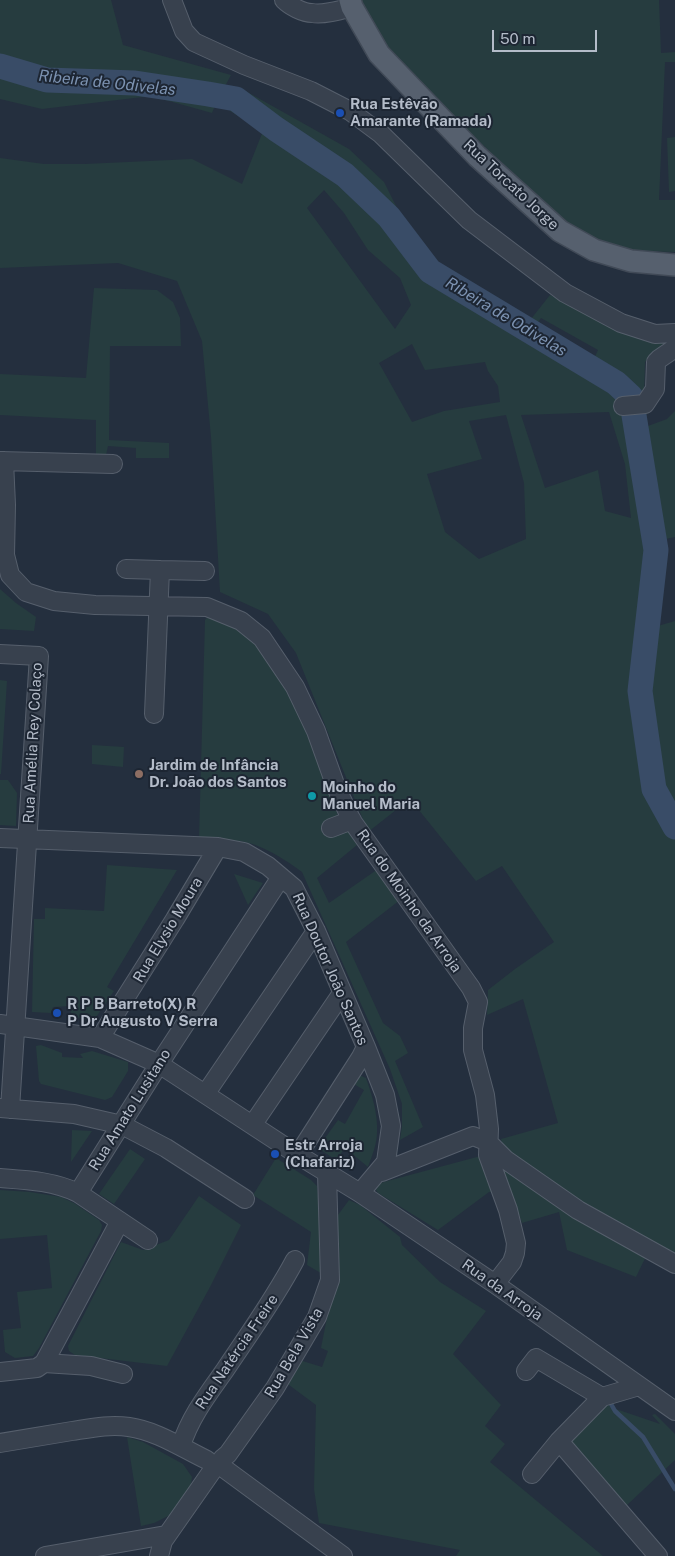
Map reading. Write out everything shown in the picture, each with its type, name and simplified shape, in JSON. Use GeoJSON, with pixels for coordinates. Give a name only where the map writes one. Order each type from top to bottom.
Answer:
{"type":"FeatureCollection","features":[{"type":"Feature","properties":{"kind":"main road","name":"Rua Torcato Jorge"},"geometry":{"type":"LineString","coordinates":[[351,4],[378,54],[477,156],[560,231],[594,250],[631,261],[675,265]]}},
{"type":"Feature","properties":{"kind":"street"},"geometry":{"type":"LineString","coordinates":[[172,0],[184,31],[194,42],[244,65],[311,91],[350,110],[381,134],[469,220],[564,293],[621,323],[655,334],[675,333]]}},
{"type":"Feature","properties":{"kind":"street"},"geometry":{"type":"LineString","coordinates":[[284,0],[289,5],[339,11],[351,4]]}},
{"type":"Feature","properties":{"kind":"street"},"geometry":{"type":"LineString","coordinates":[[623,406],[645,404],[655,389],[656,362],[675,348]]}},
{"type":"Feature","properties":{"kind":"street"},"geometry":{"type":"LineString","coordinates":[[2,461],[113,464]]}},
{"type":"Feature","properties":{"kind":"street","name":"Rua do Moinho da Arroja"},"geometry":{"type":"LineString","coordinates":[[2,461],[6,504],[5,555],[10,576],[26,592],[54,601],[95,605],[207,606],[241,621],[262,638],[295,687],[316,731],[336,787],[352,820],[471,988],[478,1002],[473,1028],[474,1050],[485,1095],[489,1129],[488,1155],[508,1210],[516,1244],[516,1253],[512,1262],[495,1284]]}},
{"type":"Feature","properties":{"kind":"street"},"geometry":{"type":"LineString","coordinates":[[126,569],[204,571]]}},
{"type":"Feature","properties":{"kind":"street"},"geometry":{"type":"LineString","coordinates":[[154,714],[160,570]]}},
{"type":"Feature","properties":{"kind":"street","name":"Rua Amélia Rey Colaço"},"geometry":{"type":"LineString","coordinates":[[0,654],[40,656],[28,839]]}},
{"type":"Feature","properties":{"kind":"street"},"geometry":{"type":"LineString","coordinates":[[331,828],[352,820]]}},
{"type":"Feature","properties":{"kind":"street","name":"Rua Doutor João Santos"},"geometry":{"type":"LineString","coordinates":[[0,838],[218,847],[244,852],[268,866],[294,888],[316,931],[385,1095],[390,1126],[386,1162],[360,1193]]}},
{"type":"Feature","properties":{"kind":"street"},"geometry":{"type":"LineString","coordinates":[[28,839],[7,1025],[5,1108],[74,1114],[122,1125],[166,1148],[245,1199]]}},
{"type":"Feature","properties":{"kind":"street","name":"Rua Elysio Moura"},"geometry":{"type":"LineString","coordinates":[[100,1038],[150,960],[218,847]]}},
{"type":"Feature","properties":{"kind":"street","name":"Rua Amato Lusitano"},"geometry":{"type":"LineString","coordinates":[[78,1193],[159,1064],[281,877]]}},
{"type":"Feature","properties":{"kind":"street"},"geometry":{"type":"LineString","coordinates":[[206,1093],[316,931]]}},
{"type":"Feature","properties":{"kind":"street"},"geometry":{"type":"LineString","coordinates":[[253,1124],[342,993]]}},
{"type":"Feature","properties":{"kind":"street","name":"Rua da Arroja"},"geometry":{"type":"LineString","coordinates":[[7,1025],[100,1038],[159,1064],[298,1155],[360,1193],[495,1284],[675,1411]]}},
{"type":"Feature","properties":{"kind":"street"},"geometry":{"type":"LineString","coordinates":[[298,1155],[362,1057],[366,1047]]}},
{"type":"Feature","properties":{"kind":"street"},"geometry":{"type":"LineString","coordinates":[[379,1171],[382,1172],[473,1136],[488,1142],[506,1160],[578,1210],[675,1264]]}},
{"type":"Feature","properties":{"kind":"street","name":"Rua Bela Vista"},"geometry":{"type":"LineString","coordinates":[[158,1556],[160,1546],[166,1535],[216,1464],[228,1454],[275,1388],[317,1317],[330,1280],[327,1173]]}},
{"type":"Feature","properties":{"kind":"street"},"geometry":{"type":"LineString","coordinates":[[0,1178],[49,1182],[67,1188],[78,1193],[148,1240]]}},
{"type":"Feature","properties":{"kind":"street"},"geometry":{"type":"LineString","coordinates":[[0,1372],[37,1368],[44,1363],[120,1221]]}},
{"type":"Feature","properties":{"kind":"street","name":"Rua Natércia Freire"},"geometry":{"type":"LineString","coordinates":[[181,1446],[199,1408],[254,1328],[295,1260]]}},
{"type":"Feature","properties":{"kind":"street"},"geometry":{"type":"LineString","coordinates":[[526,1371],[536,1358],[602,1397]]}},
{"type":"Feature","properties":{"kind":"street"},"geometry":{"type":"LineString","coordinates":[[44,1363],[91,1366],[123,1374]]}},
{"type":"Feature","properties":{"kind":"street"},"geometry":{"type":"LineString","coordinates":[[532,1474],[559,1441],[602,1397],[640,1386]]}},
{"type":"Feature","properties":{"kind":"street"},"geometry":{"type":"LineString","coordinates":[[0,1443],[106,1426],[130,1427],[146,1431],[216,1464],[343,1556]]}},
{"type":"Feature","properties":{"kind":"street"},"geometry":{"type":"LineString","coordinates":[[559,1441],[658,1556]]}},
{"type":"Feature","properties":{"kind":"street"},"geometry":{"type":"LineString","coordinates":[[45,1556],[166,1535]]}},
{"type":"Feature","properties":{"kind":"green space"},"geometry":{"type":"Polygon","coordinates":[[[0,0],[111,0],[123,45],[231,75],[212,113],[151,96],[42,109],[0,99],[0,0]]]}},
{"type":"Feature","properties":{"kind":"green space"},"geometry":{"type":"Polygon","coordinates":[[[357,0],[659,0],[661,53],[675,52],[675,62],[665,62],[659,200],[675,200],[675,252],[638,251],[610,247],[575,234],[389,54],[357,0]]]}},
{"type":"Feature","properties":{"kind":"green space"},"geometry":{"type":"Polygon","coordinates":[[[242,89],[349,149],[384,182],[403,220],[420,243],[450,275],[527,324],[550,295],[602,321],[667,340],[645,362],[644,398],[648,426],[667,419],[675,411],[675,537],[665,539],[654,627],[675,621],[675,1253],[653,1242],[636,1277],[567,1250],[559,1212],[522,1223],[510,1191],[489,1192],[438,1230],[376,1190],[380,1183],[503,1150],[501,1139],[558,1123],[523,999],[487,1015],[488,990],[554,942],[502,866],[476,881],[410,799],[368,832],[296,653],[268,614],[220,592],[211,437],[202,341],[177,281],[118,263],[0,268],[0,158],[44,164],[192,159],[242,184],[263,131],[230,111],[242,89]],[[324,190],[307,208],[395,329],[411,305],[400,278],[368,250],[344,213],[324,190]],[[541,318],[534,328],[593,361],[598,350],[541,318]],[[412,344],[379,363],[412,422],[444,411],[500,402],[498,386],[488,371],[485,362],[425,370],[412,344]],[[609,412],[521,415],[545,488],[598,470],[605,511],[631,518],[625,464],[609,412]],[[506,415],[469,421],[482,459],[427,474],[445,532],[479,559],[526,539],[524,483],[506,415]]]}},
{"type":"Feature","properties":{"kind":"green space"},"geometry":{"type":"Polygon","coordinates":[[[675,137],[675,191],[669,192],[667,138],[675,137]]]}},
{"type":"Feature","properties":{"kind":"green space"},"geometry":{"type":"Polygon","coordinates":[[[94,288],[157,290],[173,302],[180,318],[181,346],[110,346],[109,440],[169,443],[169,458],[136,458],[136,448],[108,446],[106,455],[96,454],[96,420],[0,415],[0,374],[86,378],[94,288]]]}},
{"type":"Feature","properties":{"kind":"green space"},"geometry":{"type":"Polygon","coordinates":[[[0,589],[36,617],[34,631],[0,629],[0,589]]]}},
{"type":"Feature","properties":{"kind":"green space"},"geometry":{"type":"Polygon","coordinates":[[[209,616],[250,632],[287,679],[305,722],[338,816],[357,845],[317,878],[329,903],[378,869],[400,900],[346,942],[383,1023],[400,1036],[408,1053],[395,1061],[423,1127],[400,1140],[402,1104],[390,1069],[302,872],[280,857],[256,845],[239,841],[199,839],[205,620],[209,616]]]}},
{"type":"Feature","properties":{"kind":"green space"},"geometry":{"type":"Polygon","coordinates":[[[0,680],[7,681],[1,774],[0,774],[0,680]]]}},
{"type":"Feature","properties":{"kind":"green space"},"geometry":{"type":"Polygon","coordinates":[[[92,745],[124,747],[123,767],[92,764],[92,745]]]}},
{"type":"Feature","properties":{"kind":"green space"},"geometry":{"type":"Polygon","coordinates":[[[0,780],[8,780],[17,793],[16,826],[0,825],[0,780]]]}},
{"type":"Feature","properties":{"kind":"green space"},"geometry":{"type":"Polygon","coordinates":[[[107,865],[177,870],[107,987],[114,991],[92,1023],[71,1015],[70,1006],[53,1007],[51,1013],[32,1012],[34,919],[45,919],[45,908],[104,911],[107,865]]]}},
{"type":"Feature","properties":{"kind":"green space"},"geometry":{"type":"Polygon","coordinates":[[[234,874],[263,883],[248,905],[234,874]]]}},
{"type":"Feature","properties":{"kind":"green space"},"geometry":{"type":"Polygon","coordinates":[[[41,1045],[62,1053],[62,1057],[83,1058],[80,1054],[92,1051],[128,1062],[128,1071],[112,1097],[105,1100],[41,1084],[39,1081],[36,1046],[41,1045]]]}},
{"type":"Feature","properties":{"kind":"green space"},"geometry":{"type":"Polygon","coordinates":[[[359,1075],[366,1078],[377,1118],[376,1141],[368,1167],[345,1148],[336,1160],[318,1148],[338,1120],[345,1124],[364,1090],[354,1084],[359,1075]]]}},
{"type":"Feature","properties":{"kind":"green space"},"geometry":{"type":"Polygon","coordinates":[[[72,1130],[92,1131],[71,1162],[72,1130]]]}},
{"type":"Feature","properties":{"kind":"green space"},"geometry":{"type":"Polygon","coordinates":[[[130,1149],[145,1159],[114,1204],[99,1194],[130,1149]]]}},
{"type":"Feature","properties":{"kind":"green space"},"geometry":{"type":"Polygon","coordinates":[[[276,1158],[311,1180],[317,1186],[326,1276],[307,1265],[311,1232],[253,1195],[276,1158]]]}},
{"type":"Feature","properties":{"kind":"green space"},"geometry":{"type":"Polygon","coordinates":[[[0,1190],[61,1197],[74,1203],[99,1220],[102,1225],[101,1231],[33,1356],[15,1358],[5,1352],[3,1330],[21,1328],[17,1292],[52,1288],[47,1235],[0,1239],[0,1190]]]}},
{"type":"Feature","properties":{"kind":"green space"},"geometry":{"type":"Polygon","coordinates":[[[199,1196],[241,1225],[167,1366],[75,1355],[69,1351],[68,1346],[121,1242],[143,1250],[169,1240],[199,1196]]]}},
{"type":"Feature","properties":{"kind":"green space"},"geometry":{"type":"Polygon","coordinates":[[[349,1200],[360,1205],[400,1237],[402,1245],[440,1282],[486,1311],[453,1354],[501,1405],[485,1426],[505,1444],[490,1462],[603,1556],[456,1556],[460,1550],[319,1523],[314,1489],[316,1405],[285,1382],[296,1359],[322,1367],[328,1351],[321,1348],[328,1313],[338,1281],[338,1215],[349,1200]]]}},
{"type":"Feature","properties":{"kind":"green space"},"geometry":{"type":"Polygon","coordinates":[[[603,1402],[613,1408],[660,1424],[652,1415],[655,1414],[675,1434],[675,1460],[626,1506],[569,1440],[603,1402]]]}},
{"type":"Feature","properties":{"kind":"green space"},"geometry":{"type":"Polygon","coordinates":[[[127,1437],[143,1442],[183,1464],[192,1477],[190,1493],[174,1513],[154,1523],[141,1526],[127,1437]]]}},
{"type":"Feature","properties":{"kind":"waterway","name":"Ribeira de Odivelas"},"geometry":{"type":"LineString","coordinates":[[0,66],[47,80],[135,83],[236,99],[276,129],[345,175],[389,217],[430,271],[616,383],[631,397],[656,550],[640,691],[654,789],[675,827]]}},
{"type":"Feature","properties":{"kind":"waterway"},"geometry":{"type":"LineString","coordinates":[[611,1404],[615,1411],[643,1437],[675,1489]]}},
{"type":"Feature","properties":{"kind":"place","name":"Rua Estêvão Amarante (Ramada)"},"geometry":{"type":"Point","coordinates":[340,113]}},
{"type":"Feature","properties":{"kind":"place","name":"Jardim de Infância Dr. João dos Santos"},"geometry":{"type":"Point","coordinates":[139,774]}},
{"type":"Feature","properties":{"kind":"place","name":"Moinho do Manuel Maria"},"geometry":{"type":"Point","coordinates":[312,796]}},
{"type":"Feature","properties":{"kind":"place","name":"R P B Barreto(X) R P Dr Augusto V Serra"},"geometry":{"type":"Point","coordinates":[57,1013]}},
{"type":"Feature","properties":{"kind":"place","name":"Estr Arroja (Chafariz)"},"geometry":{"type":"Point","coordinates":[275,1154]}}]}
